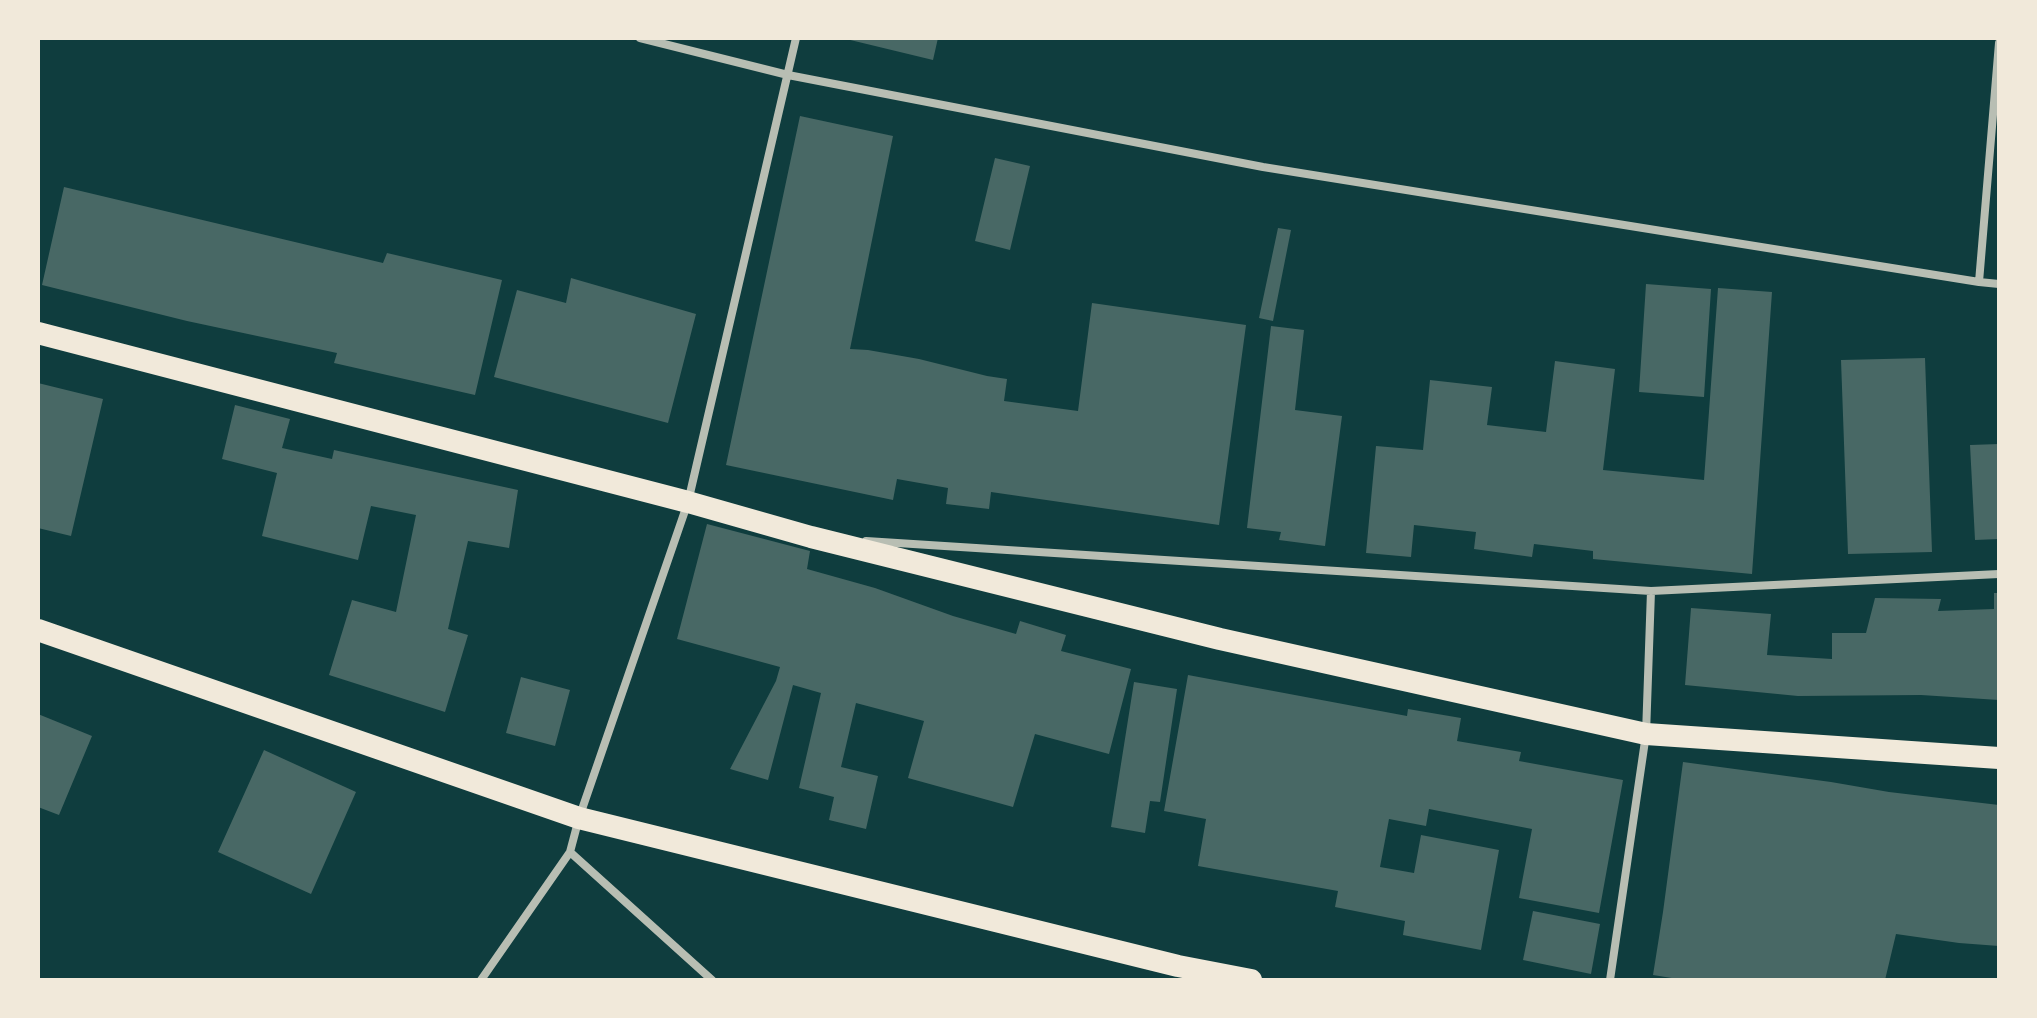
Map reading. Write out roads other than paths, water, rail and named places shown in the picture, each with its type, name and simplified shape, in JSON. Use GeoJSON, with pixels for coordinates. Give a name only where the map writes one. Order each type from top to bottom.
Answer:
{"type":"FeatureCollection","features":[{"type":"Feature","properties":{"kind":"highway"},"geometry":{"type":"LineString","coordinates":[[38,333],[688,502],[811,537],[1220,639],[1646,734],[1999,758]]}},
{"type":"Feature","properties":{"kind":"highway"},"geometry":{"type":"LineString","coordinates":[[38,630],[579,818],[1178,966],[1251,980]]}},
{"type":"Feature","properties":{"kind":"street"},"geometry":{"type":"LineString","coordinates":[[640,38],[788,75],[1263,167],[1999,284]]}},
{"type":"Feature","properties":{"kind":"street"},"geometry":{"type":"LineString","coordinates":[[481,980],[570,852],[688,502],[796,38]]}},
{"type":"Feature","properties":{"kind":"street"},"geometry":{"type":"LineString","coordinates":[[1979,282],[1999,43]]}},
{"type":"Feature","properties":{"kind":"street"},"geometry":{"type":"LineString","coordinates":[[811,537],[1651,591],[1999,574]]}},
{"type":"Feature","properties":{"kind":"street"},"geometry":{"type":"LineString","coordinates":[[1610,980],[1646,734],[1651,591]]}},
{"type":"Feature","properties":{"kind":"street"},"geometry":{"type":"LineString","coordinates":[[570,852],[712,980]]}}]}
